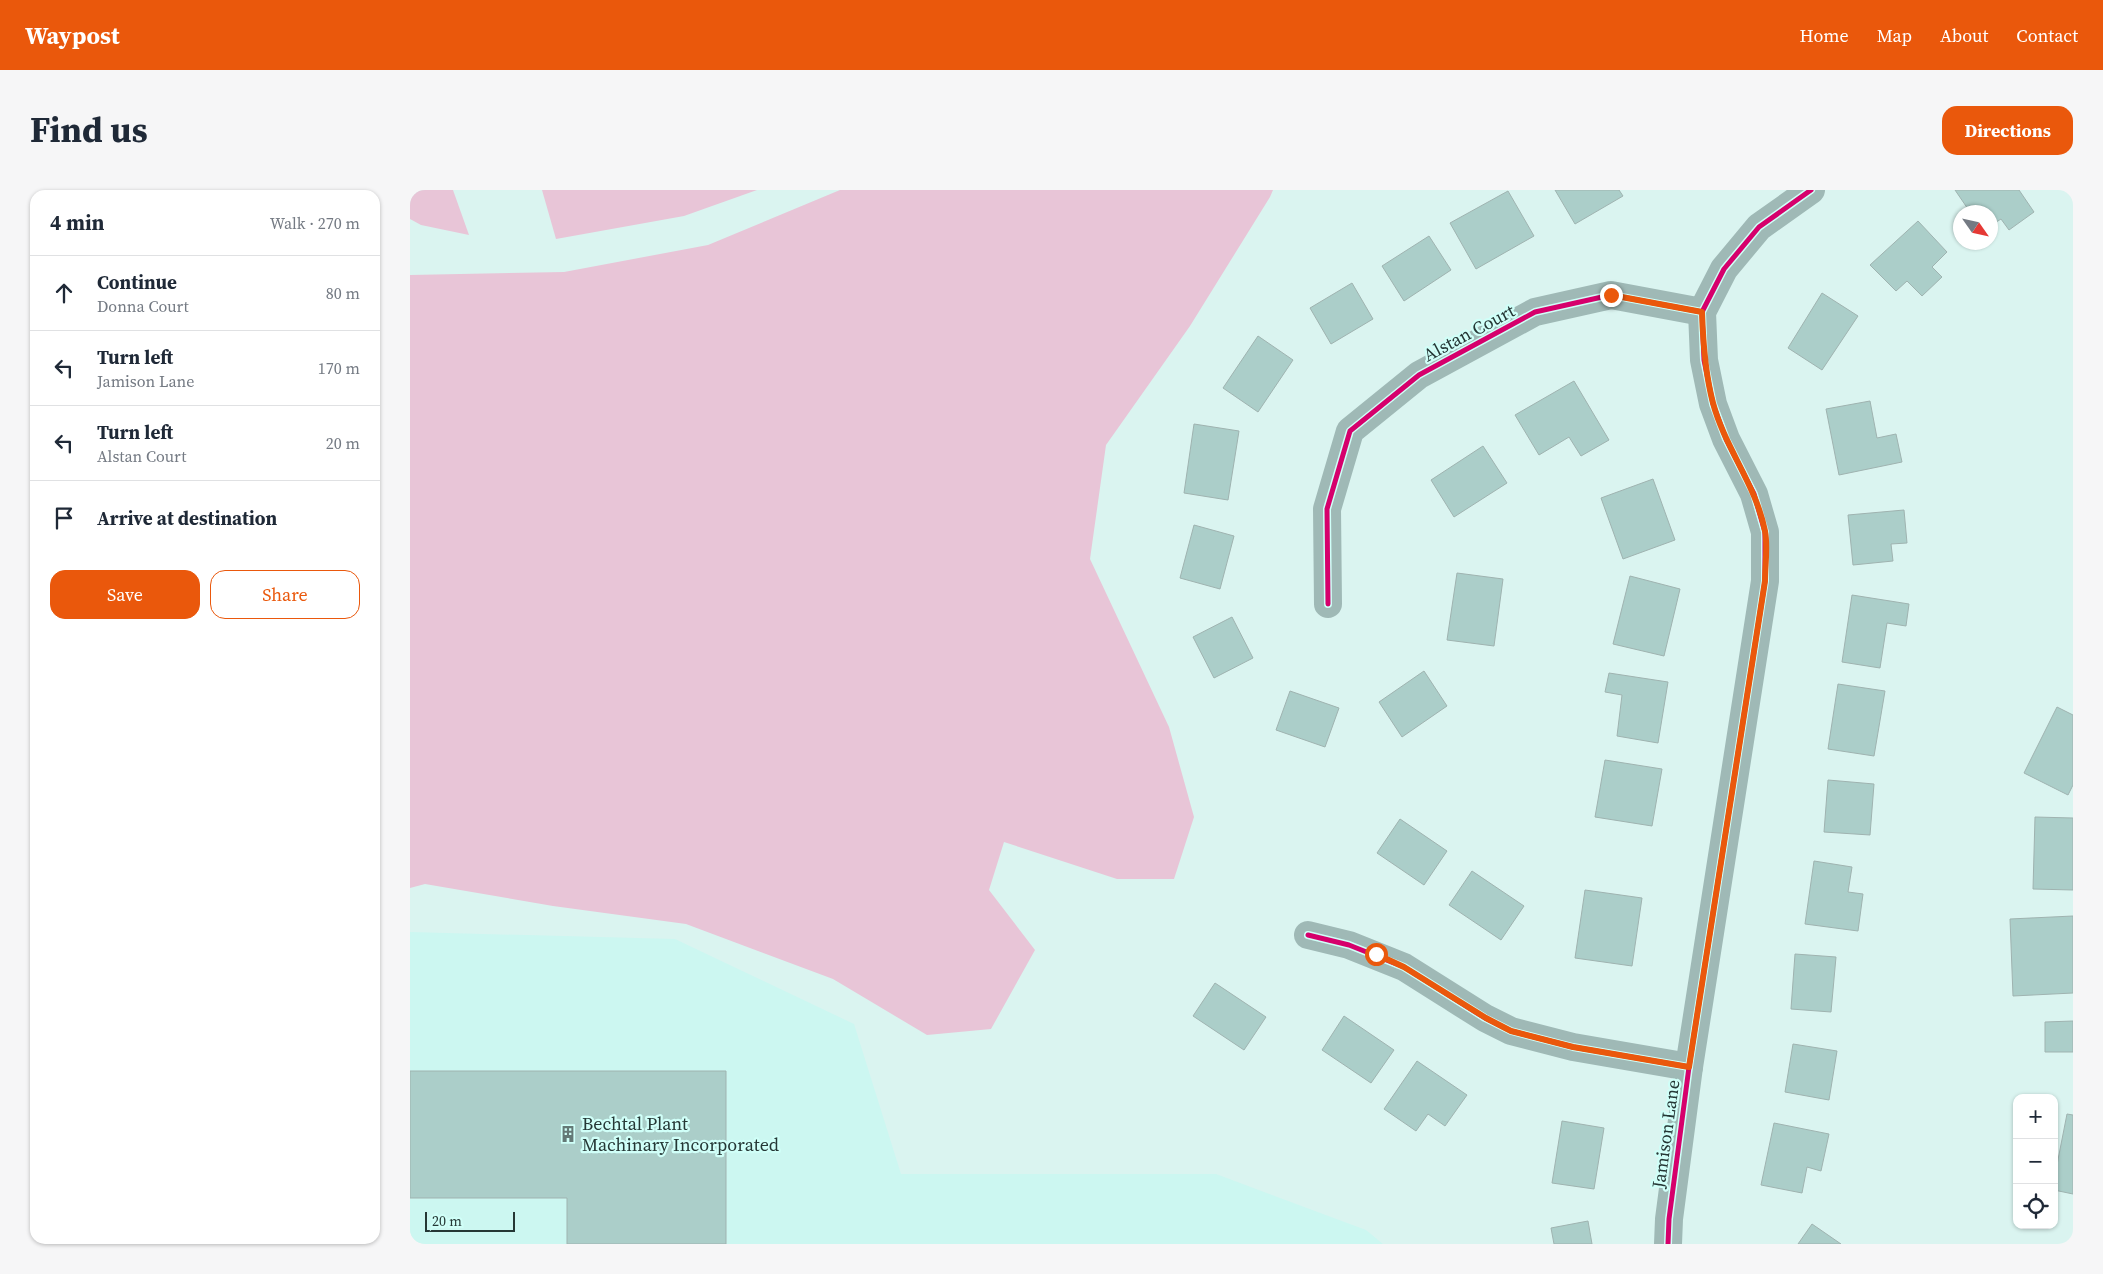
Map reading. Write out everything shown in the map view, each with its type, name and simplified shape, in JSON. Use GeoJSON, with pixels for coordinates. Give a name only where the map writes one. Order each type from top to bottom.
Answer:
{"type":"FeatureCollection","features":[{"type":"Feature","properties":{"kind":"street","name":"Jamison Lane"},"geometry":{"type":"LineString","coordinates":[[1668,1244],[1669,1220],[1689,1067],[1765,581],[1765,532],[1754,494],[1726,439],[1713,404],[1704,360],[1702,312],[1724,269],[1759,227],[1812,190]]}},
{"type":"Feature","properties":{"kind":"street","name":"Alstan Court"},"geometry":{"type":"LineString","coordinates":[[1328,604],[1327,509],[1350,431],[1419,375],[1535,312],[1611,295],[1702,312]]}},
{"type":"Feature","properties":{"kind":"street"},"geometry":{"type":"LineString","coordinates":[[1308,935],[1349,945],[1404,967],[1486,1018],[1511,1031],[1573,1047],[1689,1067]]}},
{"type":"Feature","properties":{"kind":"shaded area"},"geometry":{"type":"Polygon","coordinates":[[[410,190],[453,190],[469,235],[421,225],[410,219],[410,190]]]}},
{"type":"Feature","properties":{"kind":"shaded area"},"geometry":{"type":"Polygon","coordinates":[[[542,190],[757,190],[684,216],[556,239],[542,190]]]}},
{"type":"Feature","properties":{"kind":"shaded area"},"geometry":{"type":"Polygon","coordinates":[[[840,190],[1273,190],[1190,326],[1106,445],[1090,559],[1169,727],[1194,817],[1174,879],[1117,879],[1004,842],[989,890],[1035,950],[991,1029],[927,1035],[833,979],[686,924],[553,906],[425,884],[410,888],[410,275],[564,272],[708,245],[840,190]]]}},
{"type":"Feature","properties":{"kind":"shaded area"},"geometry":{"type":"Polygon","coordinates":[[[410,932],[675,939],[854,1024],[901,1174],[1216,1174],[1366,1230],[1383,1244],[410,1244],[410,932]]]}},
{"type":"Feature","properties":{"kind":"building"},"geometry":{"type":"Polygon","coordinates":[[[1555,190],[1619,190],[1623,196],[1575,224],[1555,190]]]}},
{"type":"Feature","properties":{"kind":"building"},"geometry":{"type":"Polygon","coordinates":[[[1955,190],[2019,190],[2034,212],[2009,230],[2001,219],[1998,221],[1998,205],[1965,205],[1955,190]]]}},
{"type":"Feature","properties":{"kind":"building"},"geometry":{"type":"Polygon","coordinates":[[[1508,191],[1534,236],[1476,269],[1450,223],[1508,191]]]}},
{"type":"Feature","properties":{"kind":"building"},"geometry":{"type":"Polygon","coordinates":[[[1918,221],[1947,252],[1932,267],[1942,277],[1922,296],[1907,281],[1896,291],[1870,265],[1918,221]]]}},
{"type":"Feature","properties":{"kind":"building"},"geometry":{"type":"Polygon","coordinates":[[[1429,236],[1451,270],[1404,301],[1382,266],[1429,236]]]}},
{"type":"Feature","properties":{"kind":"building"},"geometry":{"type":"Polygon","coordinates":[[[1352,283],[1373,319],[1331,344],[1310,308],[1352,283]]]}},
{"type":"Feature","properties":{"kind":"building"},"geometry":{"type":"Polygon","coordinates":[[[1822,293],[1858,316],[1822,370],[1788,348],[1822,293]]]}},
{"type":"Feature","properties":{"kind":"building"},"geometry":{"type":"Polygon","coordinates":[[[1258,336],[1293,360],[1258,412],[1223,388],[1258,336]]]}},
{"type":"Feature","properties":{"kind":"building"},"geometry":{"type":"Polygon","coordinates":[[[1574,381],[1609,440],[1581,456],[1569,437],[1539,455],[1515,415],[1574,381]]]}},
{"type":"Feature","properties":{"kind":"building"},"geometry":{"type":"Polygon","coordinates":[[[1870,401],[1877,438],[1896,434],[1902,462],[1839,475],[1826,409],[1870,401]]]}},
{"type":"Feature","properties":{"kind":"building"},"geometry":{"type":"Polygon","coordinates":[[[1194,424],[1239,431],[1228,500],[1184,493],[1194,424]]]}},
{"type":"Feature","properties":{"kind":"building"},"geometry":{"type":"Polygon","coordinates":[[[1483,446],[1507,483],[1454,517],[1431,480],[1483,446]]]}},
{"type":"Feature","properties":{"kind":"building"},"geometry":{"type":"Polygon","coordinates":[[[1653,479],[1675,540],[1623,559],[1601,498],[1653,479]]]}},
{"type":"Feature","properties":{"kind":"building"},"geometry":{"type":"Polygon","coordinates":[[[1904,510],[1907,543],[1891,544],[1893,561],[1853,565],[1848,515],[1904,510]]]}},
{"type":"Feature","properties":{"kind":"building"},"geometry":{"type":"Polygon","coordinates":[[[1194,525],[1234,536],[1220,589],[1180,578],[1194,525]]]}},
{"type":"Feature","properties":{"kind":"building"},"geometry":{"type":"Polygon","coordinates":[[[1457,573],[1503,579],[1494,646],[1447,640],[1457,573]]]}},
{"type":"Feature","properties":{"kind":"building"},"geometry":{"type":"Polygon","coordinates":[[[1630,576],[1680,589],[1664,656],[1613,644],[1630,576]]]}},
{"type":"Feature","properties":{"kind":"building"},"geometry":{"type":"Polygon","coordinates":[[[1852,595],[1909,604],[1906,626],[1887,623],[1880,668],[1842,662],[1852,595]]]}},
{"type":"Feature","properties":{"kind":"building"},"geometry":{"type":"Polygon","coordinates":[[[1232,617],[1253,658],[1214,678],[1193,637],[1232,617]]]}},
{"type":"Feature","properties":{"kind":"building"},"geometry":{"type":"Polygon","coordinates":[[[1424,671],[1447,706],[1402,737],[1379,702],[1424,671]]]}},
{"type":"Feature","properties":{"kind":"building"},"geometry":{"type":"Polygon","coordinates":[[[1609,673],[1668,682],[1658,743],[1617,736],[1622,695],[1605,692],[1609,673]]]}},
{"type":"Feature","properties":{"kind":"building"},"geometry":{"type":"Polygon","coordinates":[[[1838,684],[1885,691],[1874,756],[1828,749],[1838,684]]]}},
{"type":"Feature","properties":{"kind":"building"},"geometry":{"type":"Polygon","coordinates":[[[1290,691],[1339,708],[1325,747],[1276,730],[1290,691]]]}},
{"type":"Feature","properties":{"kind":"building"},"geometry":{"type":"Polygon","coordinates":[[[2057,707],[2073,715],[2073,785],[2068,795],[2024,773],[2057,707]]]}},
{"type":"Feature","properties":{"kind":"building"},"geometry":{"type":"Polygon","coordinates":[[[1605,760],[1662,769],[1652,826],[1595,817],[1605,760]]]}},
{"type":"Feature","properties":{"kind":"building"},"geometry":{"type":"Polygon","coordinates":[[[1828,780],[1874,784],[1870,835],[1824,832],[1828,780]]]}},
{"type":"Feature","properties":{"kind":"building"},"geometry":{"type":"Polygon","coordinates":[[[2035,817],[2073,818],[2073,890],[2033,889],[2035,817]]]}},
{"type":"Feature","properties":{"kind":"building"},"geometry":{"type":"Polygon","coordinates":[[[1400,819],[1447,851],[1424,885],[1377,853],[1400,819]]]}},
{"type":"Feature","properties":{"kind":"building"},"geometry":{"type":"Polygon","coordinates":[[[1814,861],[1852,867],[1848,892],[1863,894],[1858,931],[1805,924],[1814,861]]]}},
{"type":"Feature","properties":{"kind":"building"},"geometry":{"type":"Polygon","coordinates":[[[1472,871],[1524,906],[1501,940],[1449,905],[1472,871]]]}},
{"type":"Feature","properties":{"kind":"building"},"geometry":{"type":"Polygon","coordinates":[[[1585,890],[1642,898],[1632,966],[1575,958],[1585,890]]]}},
{"type":"Feature","properties":{"kind":"building"},"geometry":{"type":"Polygon","coordinates":[[[2073,916],[2073,993],[2013,996],[2010,919],[2073,916]]]}},
{"type":"Feature","properties":{"kind":"building"},"geometry":{"type":"Polygon","coordinates":[[[1795,954],[1836,957],[1831,1012],[1791,1009],[1795,954]]]}},
{"type":"Feature","properties":{"kind":"building"},"geometry":{"type":"Polygon","coordinates":[[[1215,983],[1266,1017],[1244,1050],[1193,1016],[1215,983]]]}},
{"type":"Feature","properties":{"kind":"building"},"geometry":{"type":"Polygon","coordinates":[[[1344,1016],[1394,1050],[1371,1083],[1322,1050],[1344,1016]]]}},
{"type":"Feature","properties":{"kind":"building"},"geometry":{"type":"Polygon","coordinates":[[[2073,1021],[2073,1052],[2045,1052],[2045,1022],[2073,1021]]]}},
{"type":"Feature","properties":{"kind":"building"},"geometry":{"type":"Polygon","coordinates":[[[1793,1044],[1837,1051],[1829,1100],[1785,1092],[1793,1044]]]}},
{"type":"Feature","properties":{"kind":"building"},"geometry":{"type":"Polygon","coordinates":[[[1417,1061],[1467,1095],[1445,1126],[1428,1114],[1416,1131],[1384,1109],[1417,1061]]]}},
{"type":"Feature","properties":{"kind":"building","name":"Bechtal Plant Machinary Incorporated"},"geometry":{"type":"Polygon","coordinates":[[[410,1071],[726,1071],[726,1244],[567,1244],[567,1198],[410,1198],[410,1071]]]}},
{"type":"Feature","properties":{"kind":"building"},"geometry":{"type":"Polygon","coordinates":[[[2067,1114],[2073,1115],[2073,1194],[2058,1191],[2058,1160],[2067,1114]]]}},
{"type":"Feature","properties":{"kind":"building"},"geometry":{"type":"Polygon","coordinates":[[[1562,1121],[1604,1128],[1594,1189],[1552,1183],[1562,1121]]]}},
{"type":"Feature","properties":{"kind":"building"},"geometry":{"type":"Polygon","coordinates":[[[1774,1123],[1829,1134],[1821,1171],[1807,1167],[1802,1193],[1761,1185],[1774,1123]]]}},
{"type":"Feature","properties":{"kind":"building"},"geometry":{"type":"Polygon","coordinates":[[[1588,1221],[1592,1244],[1554,1244],[1551,1228],[1588,1221]]]}},
{"type":"Feature","properties":{"kind":"building"},"geometry":{"type":"Polygon","coordinates":[[[1812,1224],[1841,1244],[1798,1244],[1812,1224]]]}},
{"type":"Feature","properties":{"kind":"cycle path"},"geometry":{"type":"LineString","coordinates":[[1668,1244],[1669,1219],[1689,1067],[1765,581],[1765,532],[1754,494],[1726,439],[1713,404],[1704,360],[1702,312],[1724,269],[1759,227],[1811,190]]}},
{"type":"Feature","properties":{"kind":"cycle path"},"geometry":{"type":"LineString","coordinates":[[1328,604],[1327,509],[1350,431],[1419,375],[1535,312],[1611,295],[1702,312]]}},
{"type":"Feature","properties":{"kind":"cycle path"},"geometry":{"type":"LineString","coordinates":[[1308,935],[1349,945],[1404,967],[1485,1018],[1511,1031],[1573,1047],[1689,1067]]}},
{"type":"Feature","properties":{"kind":"place","name":"Bechtal Plant Machinary Incorporated"},"geometry":{"type":"Point","coordinates":[568,1134]}},
{"type":"Feature","properties":{"kind":"route"},"geometry":{"type":"LineString","coordinates":[[1376,954],[1404,967],[1486,1018],[1511,1031],[1573,1047],[1689,1067],[1765,581],[1765,532],[1754,494],[1726,439],[1713,404],[1704,360],[1702,312],[1611,295]]}}]}
